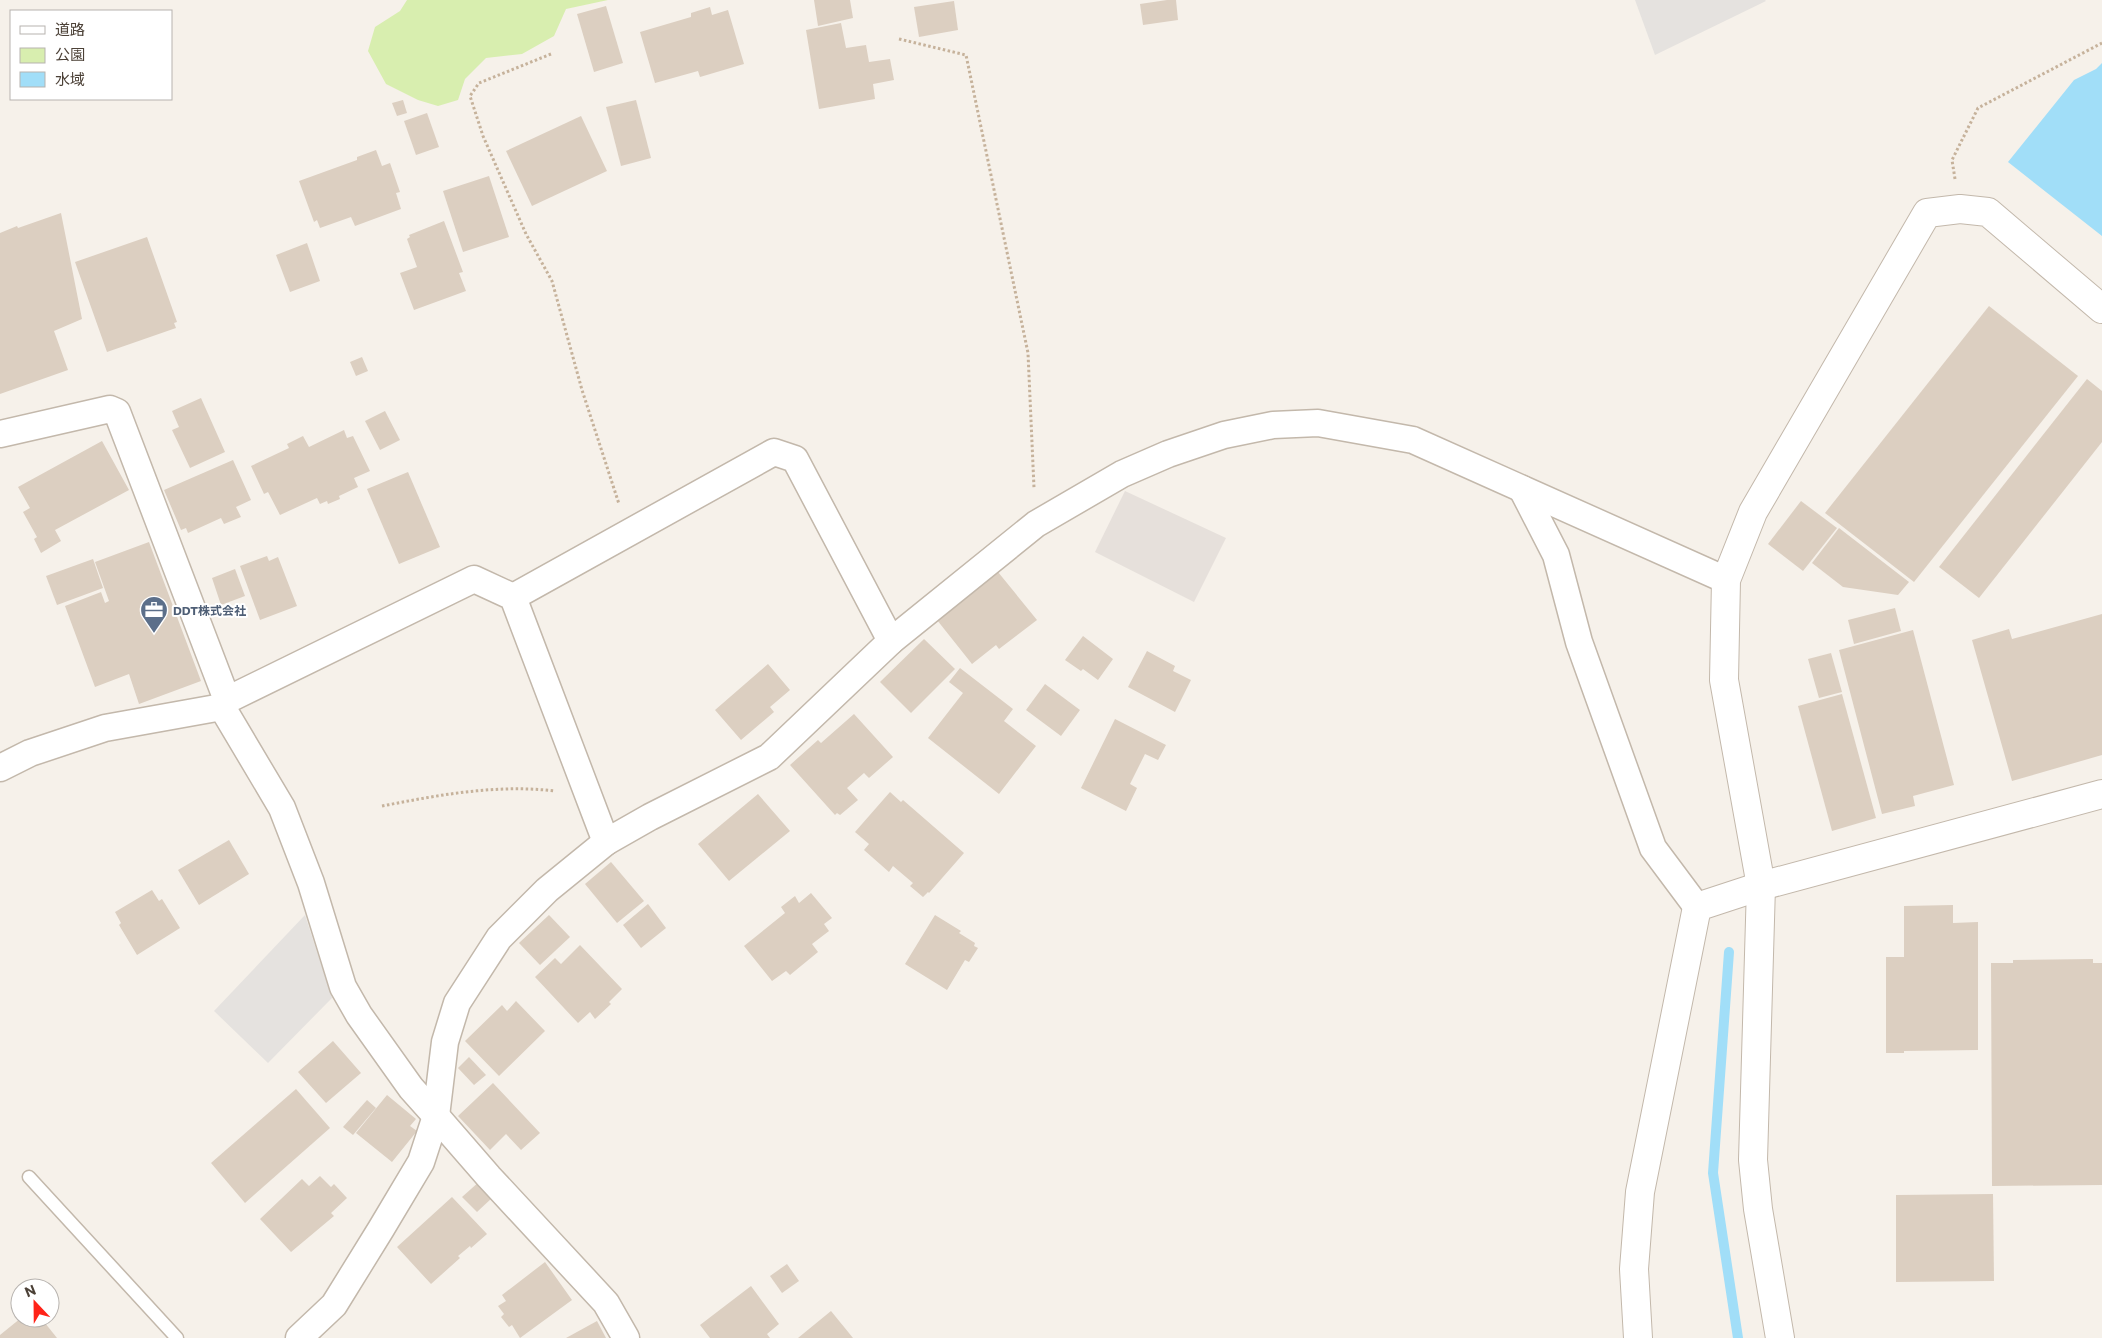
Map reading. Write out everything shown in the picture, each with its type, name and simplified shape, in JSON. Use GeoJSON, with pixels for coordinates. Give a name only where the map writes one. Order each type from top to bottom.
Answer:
{"type":"FeatureCollection","features":[{"type":"Feature","properties":{"kind":"street"},"geometry":{"type":"LineString","coordinates":[[1780,1338],[1758,1209],[1753,1160],[1761,886],[1724,680],[1726,580],[1753,512],[1927,213],[1960,209],[1988,212],[2102,309]]}},
{"type":"Feature","properties":{"kind":"street"},"geometry":{"type":"LineString","coordinates":[[0,434],[110,409],[117,412],[224,704],[282,808],[311,883],[343,987],[359,1015],[412,1088],[489,1177],[606,1303],[626,1338]]}},
{"type":"Feature","properties":{"kind":"street"},"geometry":{"type":"LineString","coordinates":[[299,1338],[334,1305],[382,1229],[421,1162],[436,1116],[445,1042],[457,1003],[499,938],[547,890],[606,842],[650,817],[769,757],[891,641],[1036,524],[1122,474],[1168,454],[1224,435],[1273,425],[1318,423],[1413,440],[1726,580]]}},
{"type":"Feature","properties":{"kind":"street"},"geometry":{"type":"LineString","coordinates":[[513,597],[774,452],[795,459],[891,641]]}},
{"type":"Feature","properties":{"kind":"street"},"geometry":{"type":"LineString","coordinates":[[1522,489],[1556,555],[1579,642],[1653,848],[1696,908],[1640,1192],[1634,1269],[1638,1338]]}},
{"type":"Feature","properties":{"kind":"street"},"geometry":{"type":"LineString","coordinates":[[0,768],[30,753],[105,728],[224,704],[474,579],[513,597],[606,842]]}},
{"type":"Feature","properties":{"kind":"street"},"geometry":{"type":"LineString","coordinates":[[1696,908],[1761,886],[2102,794]]}},
{"type":"Feature","properties":{"kind":"lane"},"geometry":{"type":"LineString","coordinates":[[29,1177],[177,1338]]}},
{"type":"Feature","properties":{"kind":"path"},"geometry":{"type":"LineString","coordinates":[[899,39],[966,55],[1028,353],[1036,524]]}},
{"type":"Feature","properties":{"kind":"path"},"geometry":{"type":"LineString","coordinates":[[1960,209],[1952,160],[1978,108],[2102,43]]}},
{"type":"Feature","properties":{"kind":"path"},"geometry":{"type":"LineString","coordinates":[[551,54],[479,83],[470,96],[483,136],[526,234],[552,281],[582,390],[628,533]]}},
{"type":"Feature","properties":{"kind":"path"},"geometry":{"type":"LineString","coordinates":[[382,806],[444,794],[501,788],[546,790],[588,796]]}},
{"type":"Feature","properties":{"kind":"shaded area"},"geometry":{"type":"Polygon","coordinates":[[[1635,0],[1765,0],[1766,1],[1655,55],[1635,0]]]}},
{"type":"Feature","properties":{"kind":"shaded area"},"geometry":{"type":"Polygon","coordinates":[[[1125,491],[1226,538],[1194,602],[1095,552],[1125,491]]]}},
{"type":"Feature","properties":{"kind":"shaded area"},"geometry":{"type":"Polygon","coordinates":[[[305,915],[332,998],[268,1063],[214,1011],[305,915]]]}},
{"type":"Feature","properties":{"kind":"green space"},"geometry":{"type":"Polygon","coordinates":[[[407,0],[608,0],[566,9],[554,36],[522,54],[486,58],[465,79],[458,100],[438,106],[418,100],[386,84],[368,51],[375,27],[400,11],[407,0]]]}},
{"type":"Feature","properties":{"kind":"water"},"geometry":{"type":"Polygon","coordinates":[[[2102,63],[2102,236],[2008,162],[2074,80],[2096,69],[2102,63]]]}},
{"type":"Feature","properties":{"kind":"building"},"geometry":{"type":"Polygon","coordinates":[[[814,0],[850,0],[853,18],[818,26],[814,0]]]}},
{"type":"Feature","properties":{"kind":"building"},"geometry":{"type":"Polygon","coordinates":[[[1176,0],[1178,20],[1143,25],[1140,4],[1176,0]]]}},
{"type":"Feature","properties":{"kind":"building"},"geometry":{"type":"Polygon","coordinates":[[[954,1],[958,30],[919,37],[914,7],[954,1]]]}},
{"type":"Feature","properties":{"kind":"building"},"geometry":{"type":"Polygon","coordinates":[[[606,6],[623,63],[594,72],[577,14],[606,6]]]}},
{"type":"Feature","properties":{"kind":"building"},"geometry":{"type":"Polygon","coordinates":[[[710,7],[712,15],[728,10],[744,64],[700,77],[698,71],[655,83],[640,32],[691,17],[691,13],[710,7]]]}},
{"type":"Feature","properties":{"kind":"building"},"geometry":{"type":"Polygon","coordinates":[[[841,23],[846,48],[866,45],[869,62],[890,59],[894,80],[873,84],[875,99],[819,109],[806,30],[841,23]]]}},
{"type":"Feature","properties":{"kind":"building"},"geometry":{"type":"Polygon","coordinates":[[[403,100],[407,113],[397,116],[392,103],[403,100]]]}},
{"type":"Feature","properties":{"kind":"building"},"geometry":{"type":"Polygon","coordinates":[[[636,100],[651,158],[621,166],[606,107],[636,100]]]}},
{"type":"Feature","properties":{"kind":"building"},"geometry":{"type":"Polygon","coordinates":[[[427,113],[439,147],[416,155],[404,121],[427,113]]]}},
{"type":"Feature","properties":{"kind":"building"},"geometry":{"type":"Polygon","coordinates":[[[581,116],[607,171],[532,206],[506,151],[581,116]]]}},
{"type":"Feature","properties":{"kind":"building"},"geometry":{"type":"Polygon","coordinates":[[[376,150],[382,166],[390,163],[400,192],[396,193],[401,209],[355,226],[351,217],[320,228],[317,220],[314,222],[299,181],[357,160],[357,157],[376,150]]]}},
{"type":"Feature","properties":{"kind":"building"},"geometry":{"type":"Polygon","coordinates":[[[489,176],[509,237],[463,252],[443,191],[489,176]]]}},
{"type":"Feature","properties":{"kind":"building"},"geometry":{"type":"Polygon","coordinates":[[[61,213],[82,319],[54,331],[68,370],[0,394],[0,233],[61,213]]]}},
{"type":"Feature","properties":{"kind":"building"},"geometry":{"type":"Polygon","coordinates":[[[444,221],[463,272],[459,273],[466,291],[414,310],[400,273],[417,267],[407,239],[410,237],[409,235],[444,221]]]}},
{"type":"Feature","properties":{"kind":"building"},"geometry":{"type":"Polygon","coordinates":[[[147,237],[177,322],[174,323],[176,328],[107,352],[75,262],[147,237]]]}},
{"type":"Feature","properties":{"kind":"building"},"geometry":{"type":"Polygon","coordinates":[[[307,243],[320,281],[290,292],[276,255],[307,243]]]}},
{"type":"Feature","properties":{"kind":"building"},"geometry":{"type":"Polygon","coordinates":[[[1989,306],[2078,376],[1914,582],[1825,513],[1989,306]]]}},
{"type":"Feature","properties":{"kind":"building"},"geometry":{"type":"Polygon","coordinates":[[[362,357],[368,371],[356,376],[350,362],[362,357]]]}},
{"type":"Feature","properties":{"kind":"building"},"geometry":{"type":"Polygon","coordinates":[[[2087,379],[2102,391],[2102,442],[1979,598],[1939,567],[2087,379]]]}},
{"type":"Feature","properties":{"kind":"building"},"geometry":{"type":"Polygon","coordinates":[[[201,398],[225,452],[190,468],[172,430],[179,427],[172,411],[201,398]]]}},
{"type":"Feature","properties":{"kind":"building"},"geometry":{"type":"Polygon","coordinates":[[[385,411],[400,440],[380,450],[365,421],[385,411]]]}},
{"type":"Feature","properties":{"kind":"building"},"geometry":{"type":"Polygon","coordinates":[[[344,430],[347,438],[353,436],[370,471],[354,478],[358,487],[339,496],[340,499],[328,504],[327,501],[320,504],[317,498],[280,515],[268,492],[264,494],[251,466],[289,448],[287,444],[303,436],[309,447],[344,430]]]}},
{"type":"Feature","properties":{"kind":"building"},"geometry":{"type":"Polygon","coordinates":[[[102,441],[129,490],[55,530],[61,541],[41,553],[34,539],[37,537],[23,512],[30,508],[18,487],[102,441]]]}},
{"type":"Feature","properties":{"kind":"building"},"geometry":{"type":"Polygon","coordinates":[[[233,460],[251,500],[236,507],[241,517],[224,524],[221,518],[188,533],[186,528],[181,530],[164,490],[233,460]]]}},
{"type":"Feature","properties":{"kind":"building"},"geometry":{"type":"Polygon","coordinates":[[[408,472],[440,547],[399,564],[367,489],[408,472]]]}},
{"type":"Feature","properties":{"kind":"building"},"geometry":{"type":"Polygon","coordinates":[[[1801,501],[1837,528],[1803,571],[1768,544],[1801,501]]]}},
{"type":"Feature","properties":{"kind":"building"},"geometry":{"type":"Polygon","coordinates":[[[1839,528],[1909,582],[1898,595],[1843,587],[1812,563],[1839,528]]]}},
{"type":"Feature","properties":{"kind":"building"},"geometry":{"type":"Polygon","coordinates":[[[149,542],[201,681],[139,704],[129,674],[95,687],[65,606],[101,592],[105,603],[109,601],[95,562],[149,542]]]}},
{"type":"Feature","properties":{"kind":"building"},"geometry":{"type":"Polygon","coordinates":[[[267,556],[269,561],[278,557],[297,606],[260,620],[240,566],[267,556]]]}},
{"type":"Feature","properties":{"kind":"building"},"geometry":{"type":"Polygon","coordinates":[[[93,559],[103,588],[57,605],[46,576],[93,559]]]}},
{"type":"Feature","properties":{"kind":"building"},"geometry":{"type":"Polygon","coordinates":[[[235,569],[245,596],[221,605],[212,578],[235,569]]]}},
{"type":"Feature","properties":{"kind":"building"},"geometry":{"type":"Polygon","coordinates":[[[998,572],[1037,620],[999,649],[996,645],[972,664],[937,620],[998,572]]]}},
{"type":"Feature","properties":{"kind":"building"},"geometry":{"type":"Polygon","coordinates":[[[1895,608],[1901,631],[1854,644],[1848,620],[1895,608]]]}},
{"type":"Feature","properties":{"kind":"building"},"geometry":{"type":"Polygon","coordinates":[[[2102,614],[2102,755],[2012,781],[1972,640],[2009,629],[2012,639],[2102,614]]]}},
{"type":"Feature","properties":{"kind":"building"},"geometry":{"type":"Polygon","coordinates":[[[1913,630],[1954,785],[1913,796],[1915,806],[1882,814],[1839,650],[1913,630]]]}},
{"type":"Feature","properties":{"kind":"building"},"geometry":{"type":"Polygon","coordinates":[[[1083,636],[1113,659],[1098,680],[1083,669],[1081,671],[1065,660],[1083,636]]]}},
{"type":"Feature","properties":{"kind":"building"},"geometry":{"type":"Polygon","coordinates":[[[924,639],[955,669],[911,713],[880,682],[924,639]]]}},
{"type":"Feature","properties":{"kind":"building"},"geometry":{"type":"Polygon","coordinates":[[[1147,651],[1175,666],[1173,671],[1191,680],[1175,712],[1128,687],[1147,651]]]}},
{"type":"Feature","properties":{"kind":"building"},"geometry":{"type":"Polygon","coordinates":[[[1831,653],[1842,692],[1819,698],[1808,659],[1831,653]]]}},
{"type":"Feature","properties":{"kind":"building"},"geometry":{"type":"Polygon","coordinates":[[[768,664],[790,690],[770,707],[774,712],[741,740],[715,710],[768,664]]]}},
{"type":"Feature","properties":{"kind":"building"},"geometry":{"type":"Polygon","coordinates":[[[960,668],[1013,709],[1004,721],[1036,746],[999,794],[928,738],[963,693],[949,682],[960,668]]]}},
{"type":"Feature","properties":{"kind":"building"},"geometry":{"type":"Polygon","coordinates":[[[1045,684],[1080,710],[1061,736],[1026,710],[1045,684]]]}},
{"type":"Feature","properties":{"kind":"building"},"geometry":{"type":"Polygon","coordinates":[[[1842,694],[1876,818],[1832,831],[1798,706],[1842,694]]]}},
{"type":"Feature","properties":{"kind":"building"},"geometry":{"type":"Polygon","coordinates":[[[854,714],[893,757],[869,778],[864,773],[847,788],[858,800],[840,815],[837,813],[835,815],[790,765],[818,740],[821,743],[854,714]]]}},
{"type":"Feature","properties":{"kind":"building"},"geometry":{"type":"Polygon","coordinates":[[[1115,719],[1166,745],[1158,760],[1145,754],[1130,784],[1137,788],[1126,811],[1081,788],[1115,719]]]}},
{"type":"Feature","properties":{"kind":"building"},"geometry":{"type":"Polygon","coordinates":[[[890,792],[901,802],[903,800],[964,853],[929,893],[923,897],[910,886],[913,883],[893,866],[889,872],[864,850],[869,844],[855,832],[890,792]]]}},
{"type":"Feature","properties":{"kind":"building"},"geometry":{"type":"Polygon","coordinates":[[[758,794],[790,831],[729,881],[698,844],[758,794]]]}},
{"type":"Feature","properties":{"kind":"building"},"geometry":{"type":"Polygon","coordinates":[[[229,840],[249,874],[199,905],[178,870],[229,840]]]}},
{"type":"Feature","properties":{"kind":"building"},"geometry":{"type":"Polygon","coordinates":[[[611,862],[644,901],[617,923],[585,884],[611,862]]]}},
{"type":"Feature","properties":{"kind":"building"},"geometry":{"type":"Polygon","coordinates":[[[152,890],[159,901],[162,899],[180,928],[137,955],[119,925],[121,923],[115,912],[152,890]]]}},
{"type":"Feature","properties":{"kind":"building"},"geometry":{"type":"Polygon","coordinates":[[[811,893],[832,918],[824,924],[829,931],[812,944],[818,952],[790,975],[786,971],[772,981],[744,946],[785,913],[781,907],[795,896],[799,903],[811,893]]]}},
{"type":"Feature","properties":{"kind":"building"},"geometry":{"type":"Polygon","coordinates":[[[648,904],[666,928],[641,948],[623,925],[648,904]]]}},
{"type":"Feature","properties":{"kind":"building"},"geometry":{"type":"Polygon","coordinates":[[[1953,905],[1953,923],[1978,922],[1978,1050],[1886,1053],[1886,957],[1904,957],[1904,906],[1953,905]]]}},
{"type":"Feature","properties":{"kind":"building"},"geometry":{"type":"Polygon","coordinates":[[[549,915],[570,937],[540,965],[519,943],[549,915]]]}},
{"type":"Feature","properties":{"kind":"building"},"geometry":{"type":"Polygon","coordinates":[[[935,915],[961,931],[959,933],[975,943],[974,946],[978,948],[969,962],[965,960],[947,990],[905,964],[935,915]]]}},
{"type":"Feature","properties":{"kind":"building"},"geometry":{"type":"Polygon","coordinates":[[[580,945],[622,989],[609,1002],[611,1004],[595,1019],[590,1012],[578,1023],[535,977],[555,958],[561,964],[580,945]]]}},
{"type":"Feature","properties":{"kind":"building"},"geometry":{"type":"Polygon","coordinates":[[[2093,959],[2093,963],[2102,963],[2102,1185],[1992,1186],[1991,963],[2013,963],[2013,960],[2093,959]]]}},
{"type":"Feature","properties":{"kind":"building"},"geometry":{"type":"Polygon","coordinates":[[[516,1001],[545,1031],[499,1076],[465,1041],[502,1005],[507,1011],[516,1001]]]}},
{"type":"Feature","properties":{"kind":"building"},"geometry":{"type":"Polygon","coordinates":[[[333,1041],[361,1073],[326,1103],[298,1072],[333,1041]]]}},
{"type":"Feature","properties":{"kind":"building"},"geometry":{"type":"Polygon","coordinates":[[[469,1057],[486,1075],[474,1085],[458,1068],[469,1057]]]}},
{"type":"Feature","properties":{"kind":"building"},"geometry":{"type":"Polygon","coordinates":[[[493,1083],[540,1133],[521,1150],[506,1134],[490,1150],[458,1116],[493,1083]]]}},
{"type":"Feature","properties":{"kind":"building"},"geometry":{"type":"Polygon","coordinates":[[[296,1089],[330,1128],[245,1203],[211,1163],[296,1089]]]}},
{"type":"Feature","properties":{"kind":"building"},"geometry":{"type":"Polygon","coordinates":[[[387,1095],[416,1119],[410,1126],[417,1131],[392,1162],[356,1133],[387,1095]]]}},
{"type":"Feature","properties":{"kind":"building"},"geometry":{"type":"Polygon","coordinates":[[[367,1100],[376,1108],[353,1135],[343,1127],[367,1100]]]}},
{"type":"Feature","properties":{"kind":"building"},"geometry":{"type":"Polygon","coordinates":[[[320,1176],[331,1187],[334,1184],[347,1198],[331,1213],[334,1216],[291,1252],[260,1219],[302,1179],[309,1186],[320,1176]]]}},
{"type":"Feature","properties":{"kind":"building"},"geometry":{"type":"Polygon","coordinates":[[[480,1181],[493,1197],[477,1212],[462,1197],[480,1181]]]}},
{"type":"Feature","properties":{"kind":"building"},"geometry":{"type":"Polygon","coordinates":[[[1993,1194],[1994,1281],[1896,1282],[1896,1195],[1993,1194]]]}},
{"type":"Feature","properties":{"kind":"building"},"geometry":{"type":"Polygon","coordinates":[[[452,1197],[487,1234],[458,1256],[460,1258],[431,1284],[397,1247],[452,1197]]]}},
{"type":"Feature","properties":{"kind":"building"},"geometry":{"type":"Polygon","coordinates":[[[545,1262],[572,1300],[520,1338],[512,1325],[509,1327],[501,1317],[504,1314],[498,1306],[506,1301],[502,1295],[545,1262]]]}},
{"type":"Feature","properties":{"kind":"building"},"geometry":{"type":"Polygon","coordinates":[[[787,1264],[799,1281],[782,1293],[770,1276],[787,1264]]]}},
{"type":"Feature","properties":{"kind":"building"},"geometry":{"type":"Polygon","coordinates":[[[751,1286],[779,1324],[767,1334],[770,1338],[710,1338],[700,1325],[751,1286]]]}},
{"type":"Feature","properties":{"kind":"building"},"geometry":{"type":"Polygon","coordinates":[[[831,1311],[853,1338],[798,1338],[831,1311]]]}},
{"type":"Feature","properties":{"kind":"building"},"geometry":{"type":"Polygon","coordinates":[[[597,1321],[606,1338],[566,1338],[597,1321]]]}},
{"type":"Feature","properties":{"kind":"building"},"geometry":{"type":"Polygon","coordinates":[[[10,1327],[49,1328],[57,1338],[0,1338],[0,1335],[10,1327]]]}},
{"type":"Feature","properties":{"kind":"waterway"},"geometry":{"type":"LineString","coordinates":[[1729,952],[1713,1173],[1738,1338]]}},
{"type":"Feature","properties":{"kind":"place","name":"DDT株式会社"},"geometry":{"type":"Point","coordinates":[154,634]}}]}
